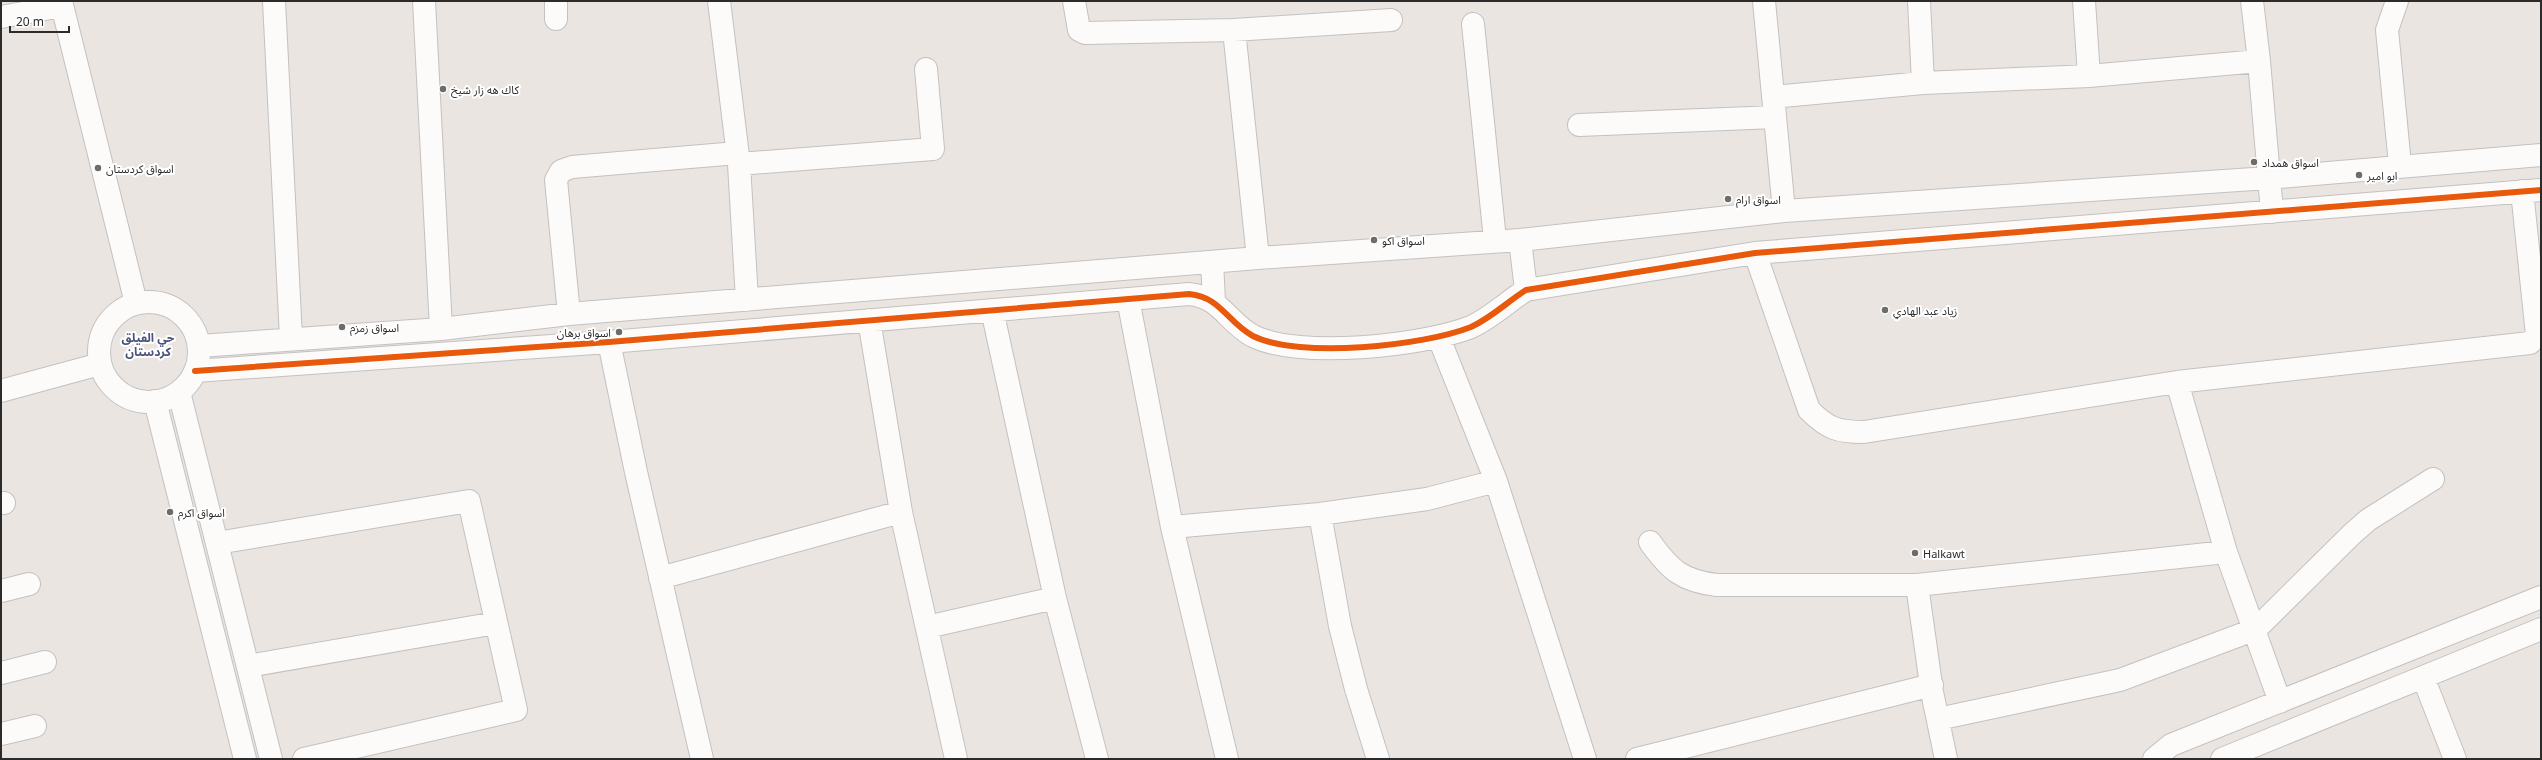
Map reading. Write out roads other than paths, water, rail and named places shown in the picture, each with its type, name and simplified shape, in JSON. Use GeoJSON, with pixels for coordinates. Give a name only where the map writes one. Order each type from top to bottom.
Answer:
{"type":"FeatureCollection","features":[{"type":"Feature","properties":{"kind":"street"},"geometry":{"type":"LineString","coordinates":[[274,1],[291,338]]}},
{"type":"Feature","properties":{"kind":"street"},"geometry":{"type":"LineString","coordinates":[[424,1],[441,329]]}},
{"type":"Feature","properties":{"kind":"street"},"geometry":{"type":"LineString","coordinates":[[720,1],[738,159],[746,300]]}},
{"type":"Feature","properties":{"kind":"street"},"geometry":{"type":"LineString","coordinates":[[1074,1],[1076,23],[1079,30],[1085,33],[1234,30],[1391,20]]}},
{"type":"Feature","properties":{"kind":"street"},"geometry":{"type":"LineString","coordinates":[[1764,1],[1784,211]]}},
{"type":"Feature","properties":{"kind":"street"},"geometry":{"type":"LineString","coordinates":[[1919,1],[1923,83]]}},
{"type":"Feature","properties":{"kind":"street"},"geometry":{"type":"LineString","coordinates":[[2084,1],[2090,76]]}},
{"type":"Feature","properties":{"kind":"street"},"geometry":{"type":"LineString","coordinates":[[2252,1],[2259,60],[2272,212]]}},
{"type":"Feature","properties":{"kind":"street"},"geometry":{"type":"LineString","coordinates":[[2397,1],[2387,30],[2400,165]]}},
{"type":"Feature","properties":{"kind":"street"},"geometry":{"type":"LineString","coordinates":[[1,17],[62,4],[136,303]]}},
{"type":"Feature","properties":{"kind":"street"},"geometry":{"type":"LineString","coordinates":[[1473,24],[1495,240]]}},
{"type":"Feature","properties":{"kind":"street"},"geometry":{"type":"LineString","coordinates":[[1234,30],[1258,258]]}},
{"type":"Feature","properties":{"kind":"street"},"geometry":{"type":"LineString","coordinates":[[1579,125],[1774,107],[1923,83],[2090,76],[2259,60]]}},
{"type":"Feature","properties":{"kind":"street"},"geometry":{"type":"LineString","coordinates":[[569,314],[556,180],[561,171],[572,167],[933,149],[926,69]]}},
{"type":"Feature","properties":{"kind":"street"},"geometry":{"type":"LineString","coordinates":[[199,346],[291,338],[441,329],[569,314],[1258,258],[1495,240],[1520,240],[1784,211],[2268,178],[2400,165],[2541,155]]}},
{"type":"Feature","properties":{"kind":"street"},"geometry":{"type":"LineString","coordinates":[[195,371],[608,342],[1189,294],[1203,295],[1214,301],[1232,320],[1253,336],[1278,345],[1304,348],[1390,346],[1439,338],[1471,326],[1496,312],[1526,290],[1756,254],[2531,191],[2537,294],[2537,335],[2534,340],[2524,344],[2177,382],[1864,432],[1843,432],[1824,425],[1809,410],[1756,254]]}},
{"type":"Feature","properties":{"kind":"street"},"geometry":{"type":"LineString","coordinates":[[1520,240],[1526,290]]}},
{"type":"Feature","properties":{"kind":"street"},"geometry":{"type":"LineString","coordinates":[[1212,262],[1214,301]]}},
{"type":"Feature","properties":{"kind":"street"},"geometry":{"type":"LineString","coordinates":[[1128,299],[1172,527],[1227,759]]}},
{"type":"Feature","properties":{"kind":"street"},"geometry":{"type":"LineString","coordinates":[[136,303],[160,303],[182,314],[196,334],[199,346],[195,371],[179,392],[155,401],[143,402],[120,393],[111,385],[100,364],[98,353],[103,331],[116,314],[136,303]]}},
{"type":"Feature","properties":{"kind":"street"},"geometry":{"type":"LineString","coordinates":[[992,310],[1055,598],[1097,759]]}},
{"type":"Feature","properties":{"kind":"street"},"geometry":{"type":"LineString","coordinates":[[870,320],[901,512],[956,759]]}},
{"type":"Feature","properties":{"kind":"street"},"geometry":{"type":"LineString","coordinates":[[1439,338],[1496,481],[1585,759]]}},
{"type":"Feature","properties":{"kind":"street"},"geometry":{"type":"LineString","coordinates":[[608,342],[702,759]]}},
{"type":"Feature","properties":{"kind":"street"},"geometry":{"type":"LineString","coordinates":[[1,391],[100,364]]}},
{"type":"Feature","properties":{"kind":"street"},"geometry":{"type":"LineString","coordinates":[[2177,382],[2226,552],[2256,629],[2280,702]]}},
{"type":"Feature","properties":{"kind":"street"},"geometry":{"type":"LineString","coordinates":[[179,392],[271,759]]}},
{"type":"Feature","properties":{"kind":"street"},"geometry":{"type":"LineString","coordinates":[[155,401],[245,759]]}},
{"type":"Feature","properties":{"kind":"street"},"geometry":{"type":"LineString","coordinates":[[1938,719],[2120,680],[2256,629],[2352,534],[2373,517],[2433,479]]}},
{"type":"Feature","properties":{"kind":"street"},"geometry":{"type":"LineString","coordinates":[[1172,527],[1320,514],[1427,499],[1496,481]]}},
{"type":"Feature","properties":{"kind":"street"},"geometry":{"type":"LineString","coordinates":[[217,543],[469,502],[516,710],[304,759]]}},
{"type":"Feature","properties":{"kind":"street"},"geometry":{"type":"LineString","coordinates":[[660,578],[901,512]]}},
{"type":"Feature","properties":{"kind":"street"},"geometry":{"type":"LineString","coordinates":[[1320,514],[1340,626],[1356,689],[1378,759]]}},
{"type":"Feature","properties":{"kind":"street"},"geometry":{"type":"LineString","coordinates":[[1650,542],[1664,562],[1681,576],[1696,582],[1742,585],[1917,585],[2226,552]]}},
{"type":"Feature","properties":{"kind":"street"},"geometry":{"type":"LineString","coordinates":[[1,591],[29,584]]}},
{"type":"Feature","properties":{"kind":"street"},"geometry":{"type":"LineString","coordinates":[[1917,585],[1938,719],[1942,758]]}},
{"type":"Feature","properties":{"kind":"street"},"geometry":{"type":"LineString","coordinates":[[927,627],[1055,598]]}},
{"type":"Feature","properties":{"kind":"street"},"geometry":{"type":"LineString","coordinates":[[2154,759],[2171,745],[2541,598]]}},
{"type":"Feature","properties":{"kind":"street"},"geometry":{"type":"LineString","coordinates":[[248,666],[496,623]]}},
{"type":"Feature","properties":{"kind":"street"},"geometry":{"type":"LineString","coordinates":[[2222,759],[2251,753],[2373,697],[2541,628]]}},
{"type":"Feature","properties":{"kind":"street"},"geometry":{"type":"LineString","coordinates":[[1,673],[45,662]]}},
{"type":"Feature","properties":{"kind":"street"},"geometry":{"type":"LineString","coordinates":[[2361,669],[2373,697]]}},
{"type":"Feature","properties":{"kind":"street"},"geometry":{"type":"LineString","coordinates":[[2423,677],[2455,759]]}},
{"type":"Feature","properties":{"kind":"street"},"geometry":{"type":"LineString","coordinates":[[1637,759],[1932,684]]}},
{"type":"Feature","properties":{"kind":"street"},"geometry":{"type":"LineString","coordinates":[[1,734],[34,726]]}},
{"type":"Feature","properties":{"kind":"place","name":"كاك هه زار شيخ"},"geometry":{"type":"Point","coordinates":[443,89]}},
{"type":"Feature","properties":{"kind":"place","name":"اسواق همداد"},"geometry":{"type":"Point","coordinates":[2254,162]}},
{"type":"Feature","properties":{"kind":"place","name":"اسواق كردستان"},"geometry":{"type":"Point","coordinates":[98,168]}},
{"type":"Feature","properties":{"kind":"place","name":"ابو امير"},"geometry":{"type":"Point","coordinates":[2359,175]}},
{"type":"Feature","properties":{"kind":"place","name":"اسواق ارام"},"geometry":{"type":"Point","coordinates":[1728,199]}},
{"type":"Feature","properties":{"kind":"place","name":"اسواق اكو"},"geometry":{"type":"Point","coordinates":[1374,240]}},
{"type":"Feature","properties":{"kind":"place","name":"زياد عبد الهادي"},"geometry":{"type":"Point","coordinates":[1885,310]}},
{"type":"Feature","properties":{"kind":"place","name":"اسواق زمزم"},"geometry":{"type":"Point","coordinates":[342,327]}},
{"type":"Feature","properties":{"kind":"place","name":"اسواق برهان"},"geometry":{"type":"Point","coordinates":[619,332]}},
{"type":"Feature","properties":{"kind":"place","name":"اسواق اكرم"},"geometry":{"type":"Point","coordinates":[170,512]}},
{"type":"Feature","properties":{"kind":"place","name":"Halkawt"},"geometry":{"type":"Point","coordinates":[1915,553]}},
{"type":"Feature","properties":{"kind":"district","name":"حي الفيلق كردستان"},"geometry":{"type":"Point","coordinates":[148,344]}}]}
